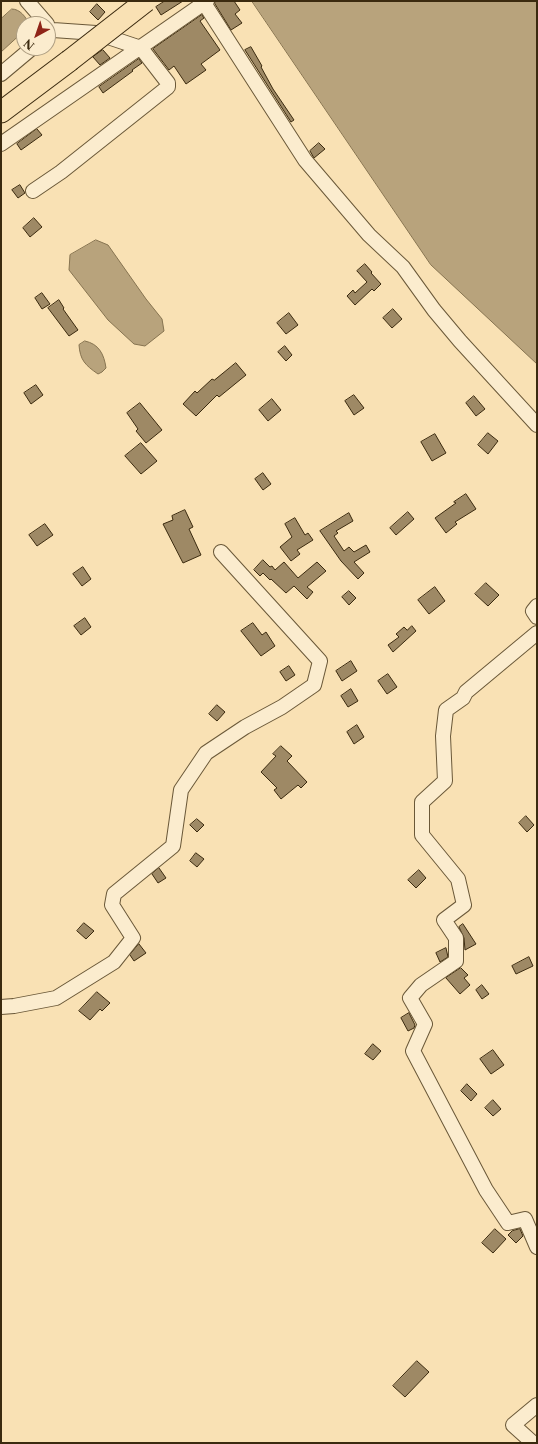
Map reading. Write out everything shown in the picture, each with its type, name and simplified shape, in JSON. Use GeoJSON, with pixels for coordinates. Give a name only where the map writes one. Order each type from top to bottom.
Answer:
{"type":"FeatureCollection","features":[{"type":"Feature","properties":{"kind":"highway"},"geometry":{"type":"LineString","coordinates":[[1,112],[146,1]]}},
{"type":"Feature","properties":{"kind":"street"},"geometry":{"type":"LineString","coordinates":[[1,144],[205,2],[305,160],[369,234],[403,267],[434,310],[460,341],[537,425]]}},
{"type":"Feature","properties":{"kind":"street"},"geometry":{"type":"LineString","coordinates":[[28,4],[38,16]]}},
{"type":"Feature","properties":{"kind":"street"},"geometry":{"type":"LineString","coordinates":[[33,191],[61,172],[168,87],[168,83],[140,48],[96,33],[56,29]]}},
{"type":"Feature","properties":{"kind":"street"},"geometry":{"type":"LineString","coordinates":[[1,74],[22,56]]}},
{"type":"Feature","properties":{"kind":"street"},"geometry":{"type":"LineString","coordinates":[[1,1007],[56,998],[114,962],[133,938],[112,905],[114,894],[173,846],[181,790],[206,753],[282,707],[314,685],[320,661],[221,552]]}},
{"type":"Feature","properties":{"kind":"street"},"geometry":{"type":"LineString","coordinates":[[537,606],[533,611],[537,617]]}},
{"type":"Feature","properties":{"kind":"street"},"geometry":{"type":"LineString","coordinates":[[537,633],[466,692],[463,698],[446,710],[443,736],[445,781],[422,802],[422,835],[458,879],[464,905],[444,920],[456,938],[456,961],[421,985],[410,998],[425,1024],[413,1051],[486,1190],[508,1224],[525,1219],[537,1247]]}},
{"type":"Feature","properties":{"kind":"street"},"geometry":{"type":"LineString","coordinates":[[533,1443],[513,1425],[537,1405]]}},
{"type":"Feature","properties":{"kind":"shaded area"},"geometry":{"type":"Polygon","coordinates":[[[252,1],[537,1],[537,364],[431,265],[252,1]]]}},
{"type":"Feature","properties":{"kind":"shaded area"},"geometry":{"type":"Polygon","coordinates":[[[12,9],[18,10],[24,16],[16,16],[16,38],[1,52],[1,19],[12,9]]]}},
{"type":"Feature","properties":{"kind":"shaded area"},"geometry":{"type":"Polygon","coordinates":[[[96,240],[108,245],[162,319],[164,331],[145,346],[134,344],[108,320],[69,270],[70,255],[96,240]]]}},
{"type":"Feature","properties":{"kind":"shaded area"},"geometry":{"type":"Polygon","coordinates":[[[85,341],[90,342],[97,347],[104,358],[106,368],[98,374],[84,362],[82,358],[79,345],[85,341]]]}},
{"type":"Feature","properties":{"kind":"building"},"geometry":{"type":"Polygon","coordinates":[[[165,1],[183,1],[161,15],[156,7],[165,1]]]}},
{"type":"Feature","properties":{"kind":"building"},"geometry":{"type":"Polygon","coordinates":[[[215,1],[234,1],[240,10],[235,14],[242,23],[231,30],[215,4],[215,1]]]}},
{"type":"Feature","properties":{"kind":"building"},"geometry":{"type":"Polygon","coordinates":[[[97,4],[105,12],[98,20],[90,12],[97,4]]]}},
{"type":"Feature","properties":{"kind":"building"},"geometry":{"type":"Polygon","coordinates":[[[202,15],[204,18],[200,21],[220,50],[201,64],[206,70],[186,84],[174,66],[169,70],[153,49],[202,15]]]}},
{"type":"Feature","properties":{"kind":"building"},"geometry":{"type":"Polygon","coordinates":[[[251,47],[273,89],[294,120],[291,122],[245,50],[251,47]]]}},
{"type":"Feature","properties":{"kind":"building"},"geometry":{"type":"Polygon","coordinates":[[[103,50],[110,58],[100,65],[93,57],[103,50]]]}},
{"type":"Feature","properties":{"kind":"building"},"geometry":{"type":"Polygon","coordinates":[[[139,59],[142,63],[103,93],[99,87],[139,59]]]}},
{"type":"Feature","properties":{"kind":"building"},"geometry":{"type":"Polygon","coordinates":[[[37,129],[42,135],[21,150],[17,144],[37,129]]]}},
{"type":"Feature","properties":{"kind":"building"},"geometry":{"type":"Polygon","coordinates":[[[319,143],[325,149],[314,158],[310,151],[319,143]]]}},
{"type":"Feature","properties":{"kind":"building"},"geometry":{"type":"Polygon","coordinates":[[[20,185],[25,193],[18,198],[12,190],[20,185]]]}},
{"type":"Feature","properties":{"kind":"building"},"geometry":{"type":"Polygon","coordinates":[[[34,218],[42,227],[30,237],[23,228],[34,218]]]}},
{"type":"Feature","properties":{"kind":"building"},"geometry":{"type":"Polygon","coordinates":[[[365,264],[381,284],[374,291],[372,289],[355,305],[347,296],[353,290],[355,293],[367,282],[357,271],[365,264]]]}},
{"type":"Feature","properties":{"kind":"building"},"geometry":{"type":"Polygon","coordinates":[[[42,293],[50,304],[42,309],[35,298],[42,293]]]}},
{"type":"Feature","properties":{"kind":"building"},"geometry":{"type":"Polygon","coordinates":[[[59,300],[64,308],[63,309],[78,330],[69,336],[48,308],[59,300]]]}},
{"type":"Feature","properties":{"kind":"building"},"geometry":{"type":"Polygon","coordinates":[[[393,309],[402,319],[392,328],[383,318],[393,309]]]}},
{"type":"Feature","properties":{"kind":"building"},"geometry":{"type":"Polygon","coordinates":[[[289,313],[298,325],[286,334],[277,323],[289,313]]]}},
{"type":"Feature","properties":{"kind":"building"},"geometry":{"type":"Polygon","coordinates":[[[285,346],[292,355],[286,361],[278,352],[285,346]]]}},
{"type":"Feature","properties":{"kind":"building"},"geometry":{"type":"Polygon","coordinates":[[[236,363],[246,375],[219,397],[217,395],[196,416],[183,404],[195,391],[197,393],[212,379],[214,380],[236,363]]]}},
{"type":"Feature","properties":{"kind":"building"},"geometry":{"type":"Polygon","coordinates":[[[36,385],[43,395],[31,404],[24,393],[36,385]]]}},
{"type":"Feature","properties":{"kind":"building"},"geometry":{"type":"Polygon","coordinates":[[[354,395],[364,408],[354,415],[345,401],[354,395]]]}},
{"type":"Feature","properties":{"kind":"building"},"geometry":{"type":"Polygon","coordinates":[[[474,396],[485,409],[476,416],[466,403],[474,396]]]}},
{"type":"Feature","properties":{"kind":"building"},"geometry":{"type":"Polygon","coordinates":[[[272,399],[281,410],[268,421],[259,410],[272,399]]]}},
{"type":"Feature","properties":{"kind":"building"},"geometry":{"type":"Polygon","coordinates":[[[140,403],[162,430],[146,443],[136,431],[138,429],[127,413],[140,403]]]}},
{"type":"Feature","properties":{"kind":"building"},"geometry":{"type":"Polygon","coordinates":[[[488,433],[498,441],[488,454],[478,445],[488,433]]]}},
{"type":"Feature","properties":{"kind":"building"},"geometry":{"type":"Polygon","coordinates":[[[435,434],[446,453],[432,461],[421,442],[435,434]]]}},
{"type":"Feature","properties":{"kind":"building"},"geometry":{"type":"Polygon","coordinates":[[[141,443],[157,461],[141,474],[125,456],[141,443]]]}},
{"type":"Feature","properties":{"kind":"building"},"geometry":{"type":"Polygon","coordinates":[[[263,473],[271,484],[263,490],[255,479],[263,473]]]}},
{"type":"Feature","properties":{"kind":"building"},"geometry":{"type":"Polygon","coordinates":[[[466,494],[476,509],[455,522],[457,524],[446,533],[435,518],[466,494]]]}},
{"type":"Feature","properties":{"kind":"building"},"geometry":{"type":"Polygon","coordinates":[[[185,510],[193,527],[189,529],[201,555],[183,563],[163,524],[173,520],[172,516],[185,510]]]}},
{"type":"Feature","properties":{"kind":"building"},"geometry":{"type":"Polygon","coordinates":[[[408,512],[414,519],[396,535],[390,528],[408,512]]]}},
{"type":"Feature","properties":{"kind":"building"},"geometry":{"type":"Polygon","coordinates":[[[349,513],[353,521],[336,531],[338,533],[334,536],[344,551],[349,547],[354,552],[366,545],[370,552],[354,562],[364,573],[358,579],[341,561],[320,531],[349,513]]]}},
{"type":"Feature","properties":{"kind":"building"},"geometry":{"type":"Polygon","coordinates":[[[295,518],[305,535],[308,533],[313,540],[297,550],[300,554],[291,561],[280,547],[292,537],[285,524],[295,518]]]}},
{"type":"Feature","properties":{"kind":"building"},"geometry":{"type":"Polygon","coordinates":[[[45,524],[53,535],[37,546],[29,535],[45,524]]]}},
{"type":"Feature","properties":{"kind":"building"},"geometry":{"type":"Polygon","coordinates":[[[263,560],[275,570],[284,562],[298,578],[317,562],[326,571],[307,587],[313,592],[307,599],[294,586],[286,593],[263,573],[260,576],[254,570],[263,560]]]}},
{"type":"Feature","properties":{"kind":"building"},"geometry":{"type":"Polygon","coordinates":[[[83,567],[91,579],[82,586],[73,574],[83,567]]]}},
{"type":"Feature","properties":{"kind":"building"},"geometry":{"type":"Polygon","coordinates":[[[486,583],[499,595],[488,606],[475,594],[486,583]]]}},
{"type":"Feature","properties":{"kind":"building"},"geometry":{"type":"Polygon","coordinates":[[[435,587],[445,601],[429,614],[418,600],[435,587]]]}},
{"type":"Feature","properties":{"kind":"building"},"geometry":{"type":"Polygon","coordinates":[[[349,591],[356,598],[349,605],[342,597],[349,591]]]}},
{"type":"Feature","properties":{"kind":"building"},"geometry":{"type":"Polygon","coordinates":[[[85,618],[91,627],[81,635],[74,626],[85,618]]]}},
{"type":"Feature","properties":{"kind":"building"},"geometry":{"type":"Polygon","coordinates":[[[253,623],[262,635],[266,632],[275,646],[261,656],[241,631],[253,623]]]}},
{"type":"Feature","properties":{"kind":"building"},"geometry":{"type":"Polygon","coordinates":[[[412,626],[416,631],[393,652],[388,645],[399,637],[396,634],[404,627],[407,630],[412,626]]]}},
{"type":"Feature","properties":{"kind":"building"},"geometry":{"type":"Polygon","coordinates":[[[351,661],[357,671],[342,681],[336,671],[351,661]]]}},
{"type":"Feature","properties":{"kind":"building"},"geometry":{"type":"Polygon","coordinates":[[[289,666],[295,675],[286,681],[280,672],[289,666]]]}},
{"type":"Feature","properties":{"kind":"building"},"geometry":{"type":"Polygon","coordinates":[[[388,674],[397,687],[387,694],[378,681],[388,674]]]}},
{"type":"Feature","properties":{"kind":"building"},"geometry":{"type":"Polygon","coordinates":[[[351,689],[358,701],[348,707],[341,696],[351,689]]]}},
{"type":"Feature","properties":{"kind":"building"},"geometry":{"type":"Polygon","coordinates":[[[217,705],[225,712],[217,721],[209,714],[217,705]]]}},
{"type":"Feature","properties":{"kind":"building"},"geometry":{"type":"Polygon","coordinates":[[[357,725],[364,737],[354,744],[347,732],[357,725]]]}},
{"type":"Feature","properties":{"kind":"building"},"geometry":{"type":"Polygon","coordinates":[[[281,746],[292,756],[287,761],[307,782],[301,788],[298,785],[281,799],[274,790],[277,788],[261,772],[276,756],[273,754],[281,746]]]}},
{"type":"Feature","properties":{"kind":"building"},"geometry":{"type":"Polygon","coordinates":[[[526,816],[534,825],[527,832],[519,823],[526,816]]]}},
{"type":"Feature","properties":{"kind":"building"},"geometry":{"type":"Polygon","coordinates":[[[197,819],[204,825],[197,832],[190,825],[197,819]]]}},
{"type":"Feature","properties":{"kind":"building"},"geometry":{"type":"Polygon","coordinates":[[[196,853],[204,859],[197,867],[190,861],[196,853]]]}},
{"type":"Feature","properties":{"kind":"building"},"geometry":{"type":"Polygon","coordinates":[[[159,868],[166,878],[158,883],[152,874],[159,868]]]}},
{"type":"Feature","properties":{"kind":"building"},"geometry":{"type":"Polygon","coordinates":[[[419,870],[426,878],[416,888],[408,880],[419,870]]]}},
{"type":"Feature","properties":{"kind":"building"},"geometry":{"type":"Polygon","coordinates":[[[84,923],[94,931],[86,939],[77,931],[84,923]]]}},
{"type":"Feature","properties":{"kind":"building"},"geometry":{"type":"Polygon","coordinates":[[[463,924],[476,944],[465,950],[464,938],[459,927],[463,924]]]}},
{"type":"Feature","properties":{"kind":"building"},"geometry":{"type":"Polygon","coordinates":[[[139,944],[146,953],[134,961],[130,955],[139,944]]]}},
{"type":"Feature","properties":{"kind":"building"},"geometry":{"type":"Polygon","coordinates":[[[446,948],[448,957],[440,962],[436,953],[446,948]]]}},
{"type":"Feature","properties":{"kind":"building"},"geometry":{"type":"Polygon","coordinates":[[[529,957],[533,966],[516,974],[512,966],[529,957]]]}},
{"type":"Feature","properties":{"kind":"building"},"geometry":{"type":"Polygon","coordinates":[[[461,968],[468,975],[464,978],[470,985],[460,994],[446,978],[461,968]]]}},
{"type":"Feature","properties":{"kind":"building"},"geometry":{"type":"Polygon","coordinates":[[[482,985],[489,994],[482,999],[476,990],[482,985]]]}},
{"type":"Feature","properties":{"kind":"building"},"geometry":{"type":"Polygon","coordinates":[[[97,992],[110,1003],[102,1011],[100,1009],[90,1020],[79,1011],[97,992]]]}},
{"type":"Feature","properties":{"kind":"building"},"geometry":{"type":"Polygon","coordinates":[[[409,1013],[415,1025],[414,1028],[408,1031],[401,1018],[409,1013]]]}},
{"type":"Feature","properties":{"kind":"building"},"geometry":{"type":"Polygon","coordinates":[[[373,1044],[381,1051],[373,1060],[365,1054],[373,1044]]]}},
{"type":"Feature","properties":{"kind":"building"},"geometry":{"type":"Polygon","coordinates":[[[493,1050],[504,1065],[491,1074],[480,1059],[493,1050]]]}},
{"type":"Feature","properties":{"kind":"building"},"geometry":{"type":"Polygon","coordinates":[[[467,1084],[477,1094],[471,1101],[461,1091],[467,1084]]]}},
{"type":"Feature","properties":{"kind":"building"},"geometry":{"type":"Polygon","coordinates":[[[493,1100],[501,1109],[493,1116],[485,1108],[493,1100]]]}},
{"type":"Feature","properties":{"kind":"building"},"geometry":{"type":"Polygon","coordinates":[[[495,1229],[506,1239],[493,1253],[482,1243],[495,1229]]]}},
{"type":"Feature","properties":{"kind":"building"},"geometry":{"type":"Polygon","coordinates":[[[520,1229],[523,1236],[516,1243],[508,1235],[512,1231],[520,1229]]]}},
{"type":"Feature","properties":{"kind":"building"},"geometry":{"type":"Polygon","coordinates":[[[417,1361],[429,1372],[405,1397],[393,1386],[417,1361]]]}}]}
